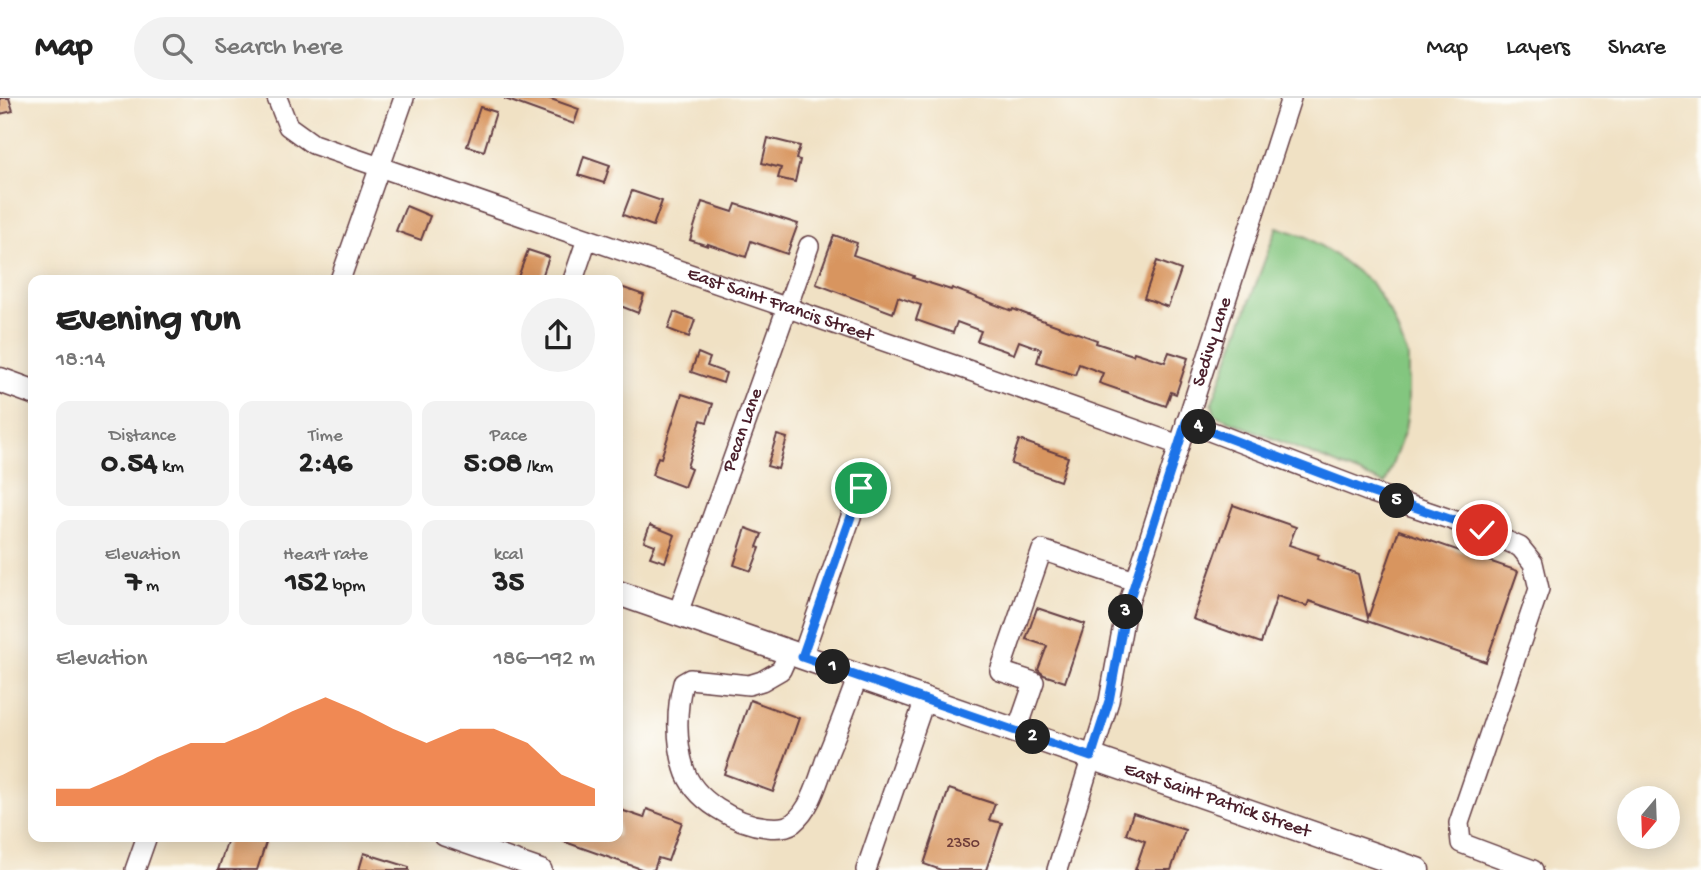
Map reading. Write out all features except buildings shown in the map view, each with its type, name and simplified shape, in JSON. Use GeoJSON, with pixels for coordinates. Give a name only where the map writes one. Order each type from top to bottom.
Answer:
{"type":"FeatureCollection","features":[{"type":"Feature","properties":{"kind":"main road"},"geometry":{"type":"LineString","coordinates":[[0,380],[28,390]]}},
{"type":"Feature","properties":{"kind":"main road","name":"East Saint Patrick Street"},"geometry":{"type":"LineString","coordinates":[[623,595],[1417,870]]}},
{"type":"Feature","properties":{"kind":"street","name":"East Saint Francis Street"},"geometry":{"type":"LineString","coordinates":[[277,98],[288,126],[313,144],[1179,445]]}},
{"type":"Feature","properties":{"kind":"street"},"geometry":{"type":"LineString","coordinates":[[342,275],[404,98]]}},
{"type":"Feature","properties":{"kind":"street","name":"Sedivy Lane"},"geometry":{"type":"LineString","coordinates":[[1057,870],[1109,701],[1125,614],[1135,581],[1291,98]]}},
{"type":"Feature","properties":{"kind":"street"},"geometry":{"type":"LineString","coordinates":[[575,275],[587,239]]}},
{"type":"Feature","properties":{"kind":"street","name":"Pecan Lane"},"geometry":{"type":"LineString","coordinates":[[678,613],[808,246]]}},
{"type":"Feature","properties":{"kind":"street"},"geometry":{"type":"LineString","coordinates":[[1186,422],[1370,492],[1482,530],[1520,547],[1534,564],[1539,589],[1459,823],[1461,843],[1510,866],[1533,870]]}},
{"type":"Feature","properties":{"kind":"street"},"geometry":{"type":"LineString","coordinates":[[858,676],[811,797],[800,816],[790,825],[776,828],[754,826],[734,818],[711,804],[693,786],[684,769],[678,733],[683,683],[690,678],[749,685],[781,670],[795,654],[861,488]]}},
{"type":"Feature","properties":{"kind":"street"},"geometry":{"type":"LineString","coordinates":[[1017,731],[1034,682],[1000,671],[1042,550],[1135,581]]}},
{"type":"Feature","properties":{"kind":"street"},"geometry":{"type":"LineString","coordinates":[[866,870],[925,699]]}},
{"type":"Feature","properties":{"kind":"street"},"geometry":{"type":"LineString","coordinates":[[135,870],[145,842]]}},
{"type":"Feature","properties":{"kind":"street"},"geometry":{"type":"LineString","coordinates":[[461,842],[542,870]]}},
{"type":"Feature","properties":{"kind":"green space"},"geometry":{"type":"Polygon","coordinates":[[[1277,227],[1307,237],[1339,258],[1372,284],[1393,318],[1408,357],[1408,410],[1405,430],[1385,484],[1215,415],[1212,403],[1277,227]]]}},
{"type":"Feature","properties":{"kind":"route"},"geometry":{"type":"LineString","coordinates":[[861,488],[802,657],[1091,757],[1109,701],[1125,614],[1186,422],[1370,492],[1482,530]]}}]}
